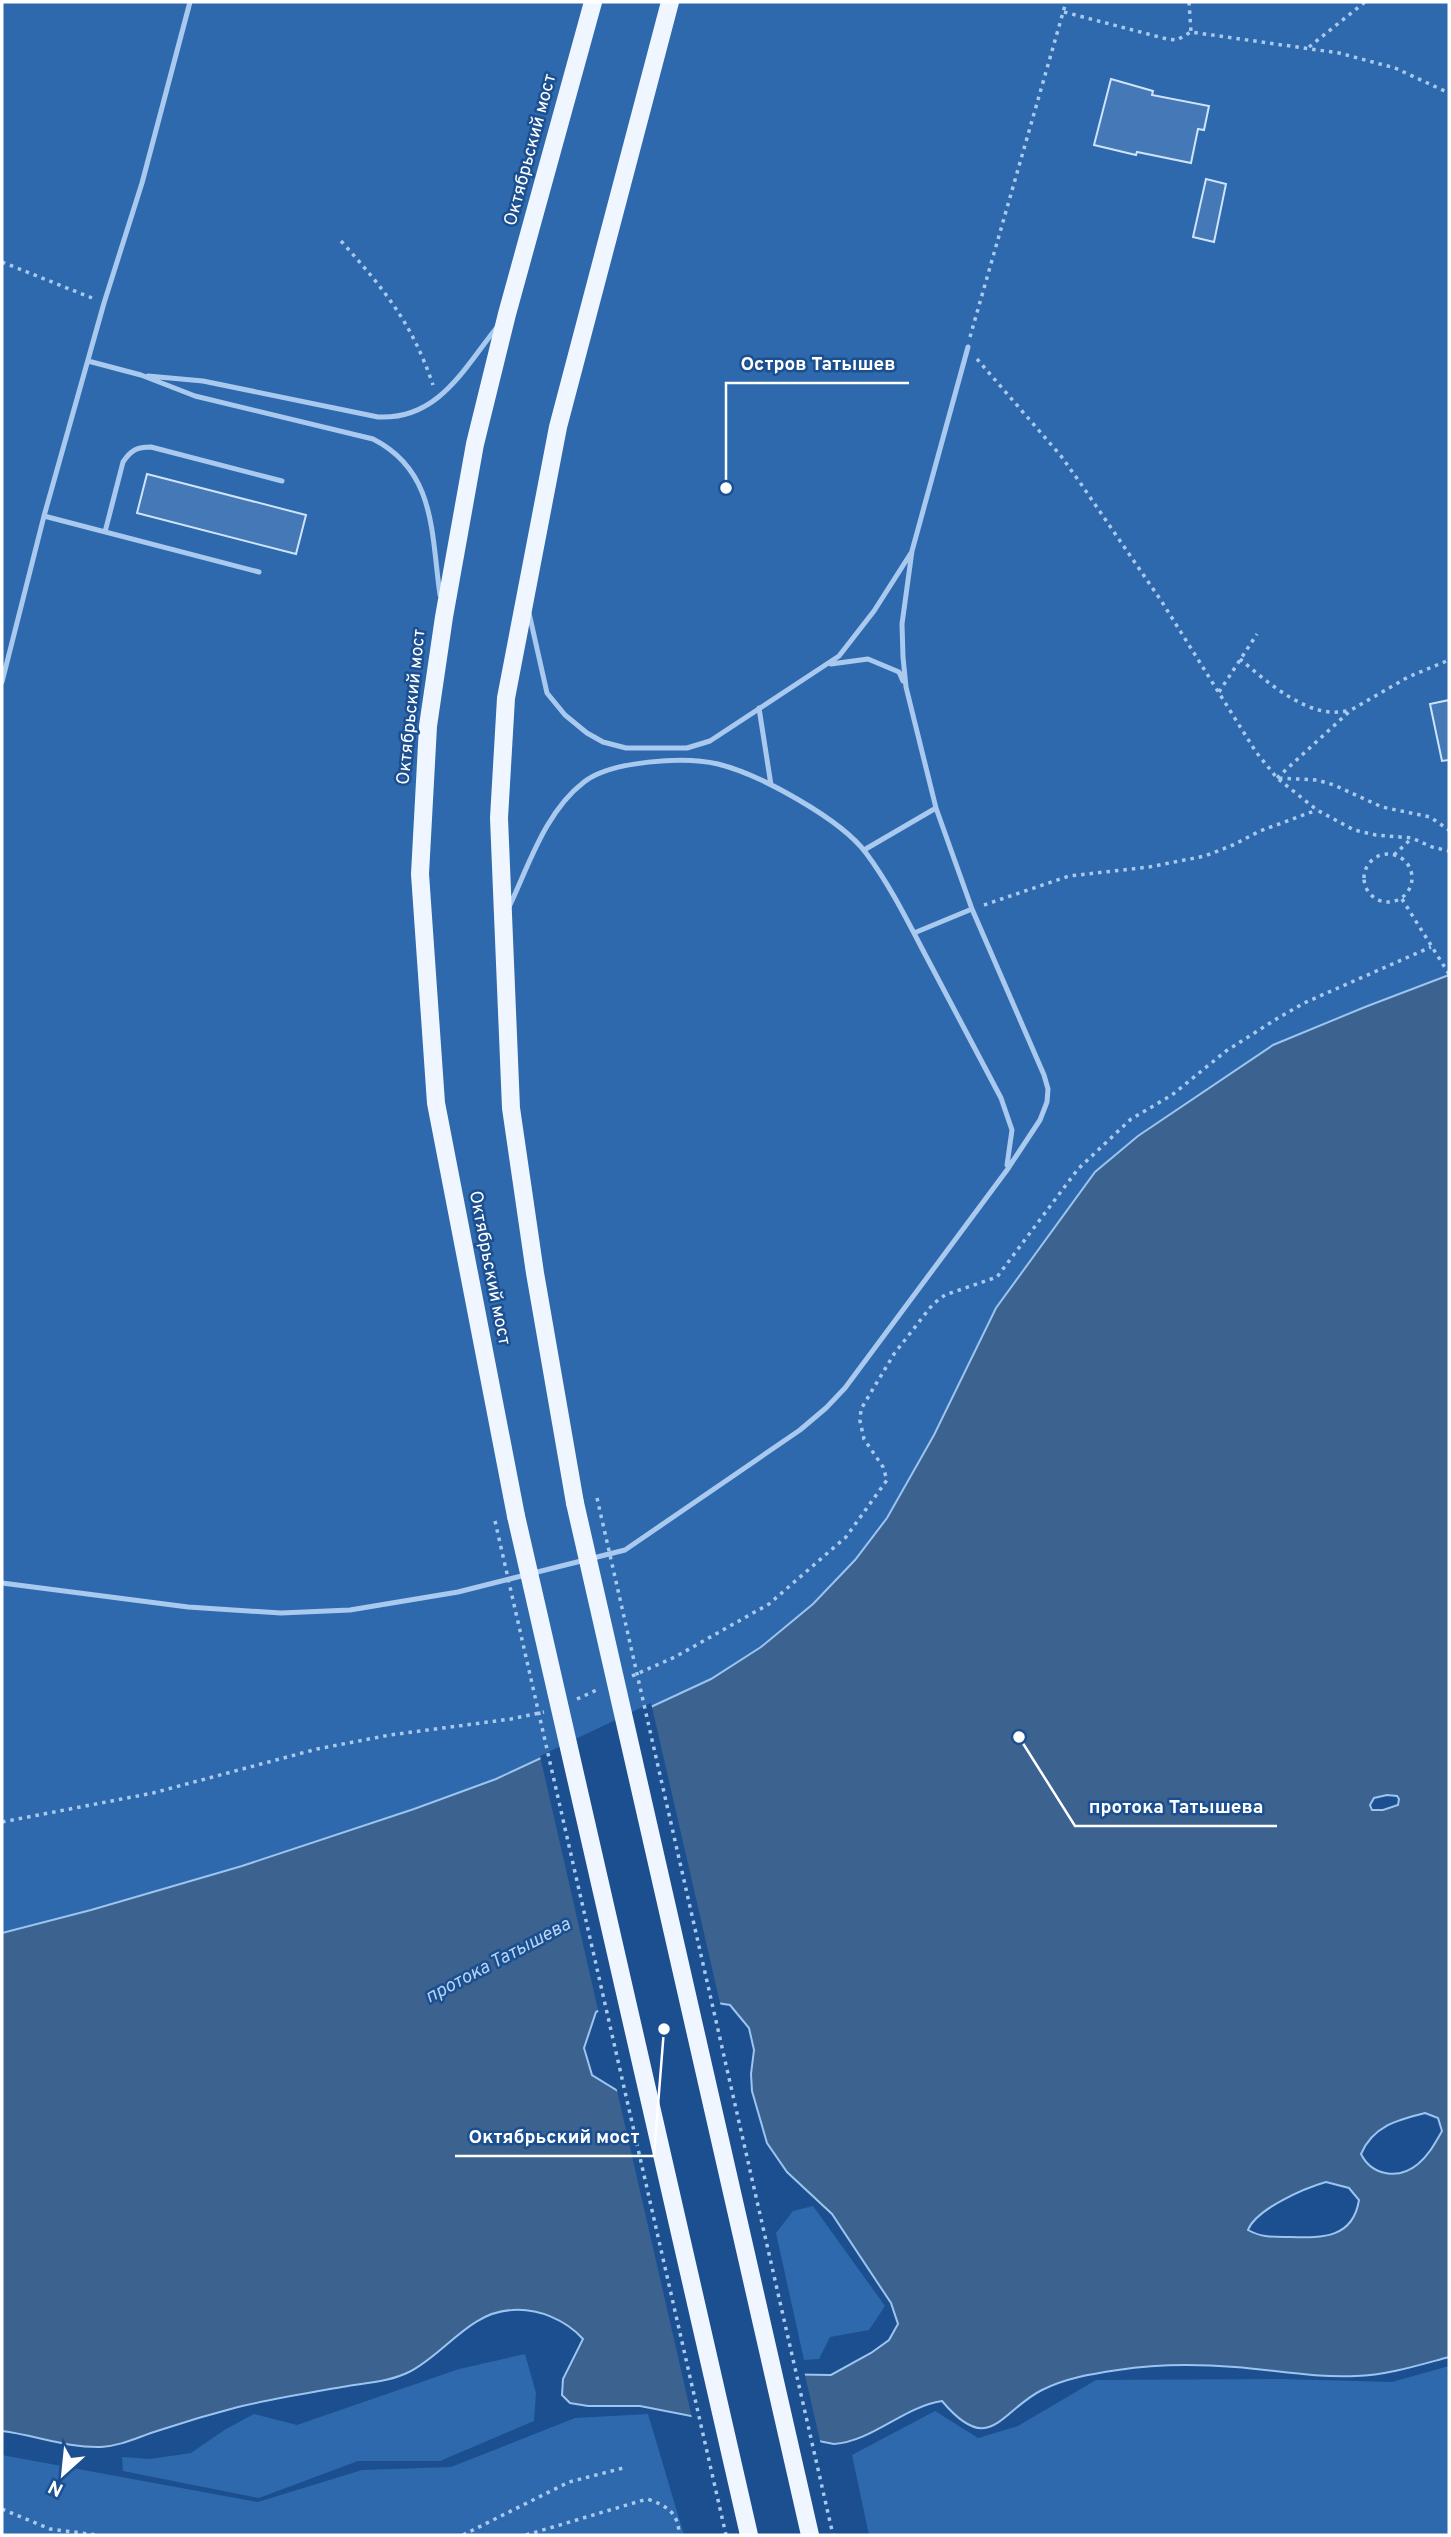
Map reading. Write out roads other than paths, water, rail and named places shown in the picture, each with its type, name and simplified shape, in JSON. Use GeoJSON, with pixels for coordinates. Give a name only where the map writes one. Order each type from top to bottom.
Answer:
{"type":"FeatureCollection","features":[{"type":"Feature","properties":{"kind":"main road","name":"Октябрьский мост"},"geometry":{"type":"LineString","coordinates":[[593,2],[475,444],[444,617],[428,726],[420,874],[436,1103],[516,1516],[749,2535]]}},
{"type":"Feature","properties":{"kind":"main road"},"geometry":{"type":"LineString","coordinates":[[670,2],[558,427],[524,593],[506,698],[499,818],[501,923],[511,1108],[535,1273],[575,1503],[810,2535]]}},
{"type":"Feature","properties":{"kind":"lane"},"geometry":{"type":"LineString","coordinates":[[2,681],[44,516],[104,303],[142,183],[190,2]]}},
{"type":"Feature","properties":{"kind":"lane"},"geometry":{"type":"LineString","coordinates":[[141,375],[203,381],[378,417],[401,416],[420,411],[432,404],[450,386],[508,314]]}},
{"type":"Feature","properties":{"kind":"lane"},"geometry":{"type":"LineString","coordinates":[[2,1583],[188,1606],[281,1613],[386,1605],[458,1592],[621,1552],[800,1430],[834,1401],[1007,1170],[1043,1115],[1047,1102],[1048,1089],[972,909],[936,808],[906,687],[902,657],[902,624],[912,551],[968,347]]}},
{"type":"Feature","properties":{"kind":"lane"},"geometry":{"type":"LineString","coordinates":[[88,361],[141,375],[195,396],[373,439],[395,452],[412,469],[425,495],[444,617]]}},
{"type":"Feature","properties":{"kind":"lane"},"geometry":{"type":"LineString","coordinates":[[105,533],[123,462],[130,452],[139,447],[151,447],[282,481]]}},
{"type":"Feature","properties":{"kind":"lane"},"geometry":{"type":"LineString","coordinates":[[44,516],[259,572]]}},
{"type":"Feature","properties":{"kind":"lane"},"geometry":{"type":"LineString","coordinates":[[524,593],[547,693],[573,723],[603,742],[626,748],[687,748],[710,741],[839,656],[874,611],[912,551]]}},
{"type":"Feature","properties":{"kind":"lane"},"geometry":{"type":"LineString","coordinates":[[829,664],[868,659],[900,672],[906,687]]}},
{"type":"Feature","properties":{"kind":"lane"},"geometry":{"type":"LineString","coordinates":[[760,708],[771,785]]}},
{"type":"Feature","properties":{"kind":"lane"},"geometry":{"type":"LineString","coordinates":[[501,923],[557,810],[586,780],[616,768],[642,762],[667,761],[718,764],[771,785],[818,813],[864,850],[889,887],[1001,1098],[1010,1120],[1012,1141],[1007,1170]]}},
{"type":"Feature","properties":{"kind":"lane"},"geometry":{"type":"LineString","coordinates":[[864,850],[936,808]]}},
{"type":"Feature","properties":{"kind":"lane"},"geometry":{"type":"LineString","coordinates":[[914,933],[972,909]]}},
{"type":"Feature","properties":{"kind":"water","name":"протока Татышева"},"geometry":{"type":"Polygon","coordinates":[[[1449,975],[1449,2357],[1392,2372],[1356,2376],[1310,2375],[1205,2365],[1118,2370],[1060,2382],[1028,2399],[994,2425],[984,2428],[972,2426],[958,2418],[942,2401],[914,2410],[862,2437],[834,2444],[640,2406],[588,2406],[570,2403],[562,2395],[563,2379],[583,2339],[568,2326],[551,2317],[532,2311],[512,2310],[483,2318],[422,2364],[393,2378],[238,2407],[116,2445],[88,2447],[2,2431],[2,1933],[242,1866],[496,1779],[711,1679],[761,1647],[813,1604],[855,1560],[887,1518],[934,1435],[996,1308],[1095,1172],[1138,1136],[1273,1045],[1449,975]],[[1387,1795],[1374,1798],[1370,1805],[1372,1810],[1398,1805],[1399,1799],[1397,1796],[1387,1795]],[[638,1991],[596,2012],[584,2048],[592,2075],[634,2101],[702,2345],[754,2374],[831,2375],[889,2340],[898,2324],[891,2303],[832,2214],[787,2172],[767,2143],[752,2091],[754,2050],[749,2028],[730,2005],[638,1991]],[[1425,2113],[1396,2122],[1372,2137],[1361,2154],[1372,2167],[1395,2174],[1411,2169],[1422,2160],[1442,2131],[1438,2118],[1425,2113]],[[1326,2182],[1271,2207],[1253,2222],[1248,2230],[1269,2236],[1303,2237],[1325,2236],[1343,2229],[1356,2213],[1359,2200],[1349,2188],[1326,2182]]]}},
{"type":"Feature","properties":{"kind":"place","name":"Остров Татышев"},"geometry":{"type":"Point","coordinates":[726,488]}},
{"type":"Feature","properties":{"kind":"place","name":"протока Татышева"},"geometry":{"type":"Point","coordinates":[1019,1737]}},
{"type":"Feature","properties":{"kind":"place","name":"Октябрьский мост"},"geometry":{"type":"Point","coordinates":[664,2029]}}]}
